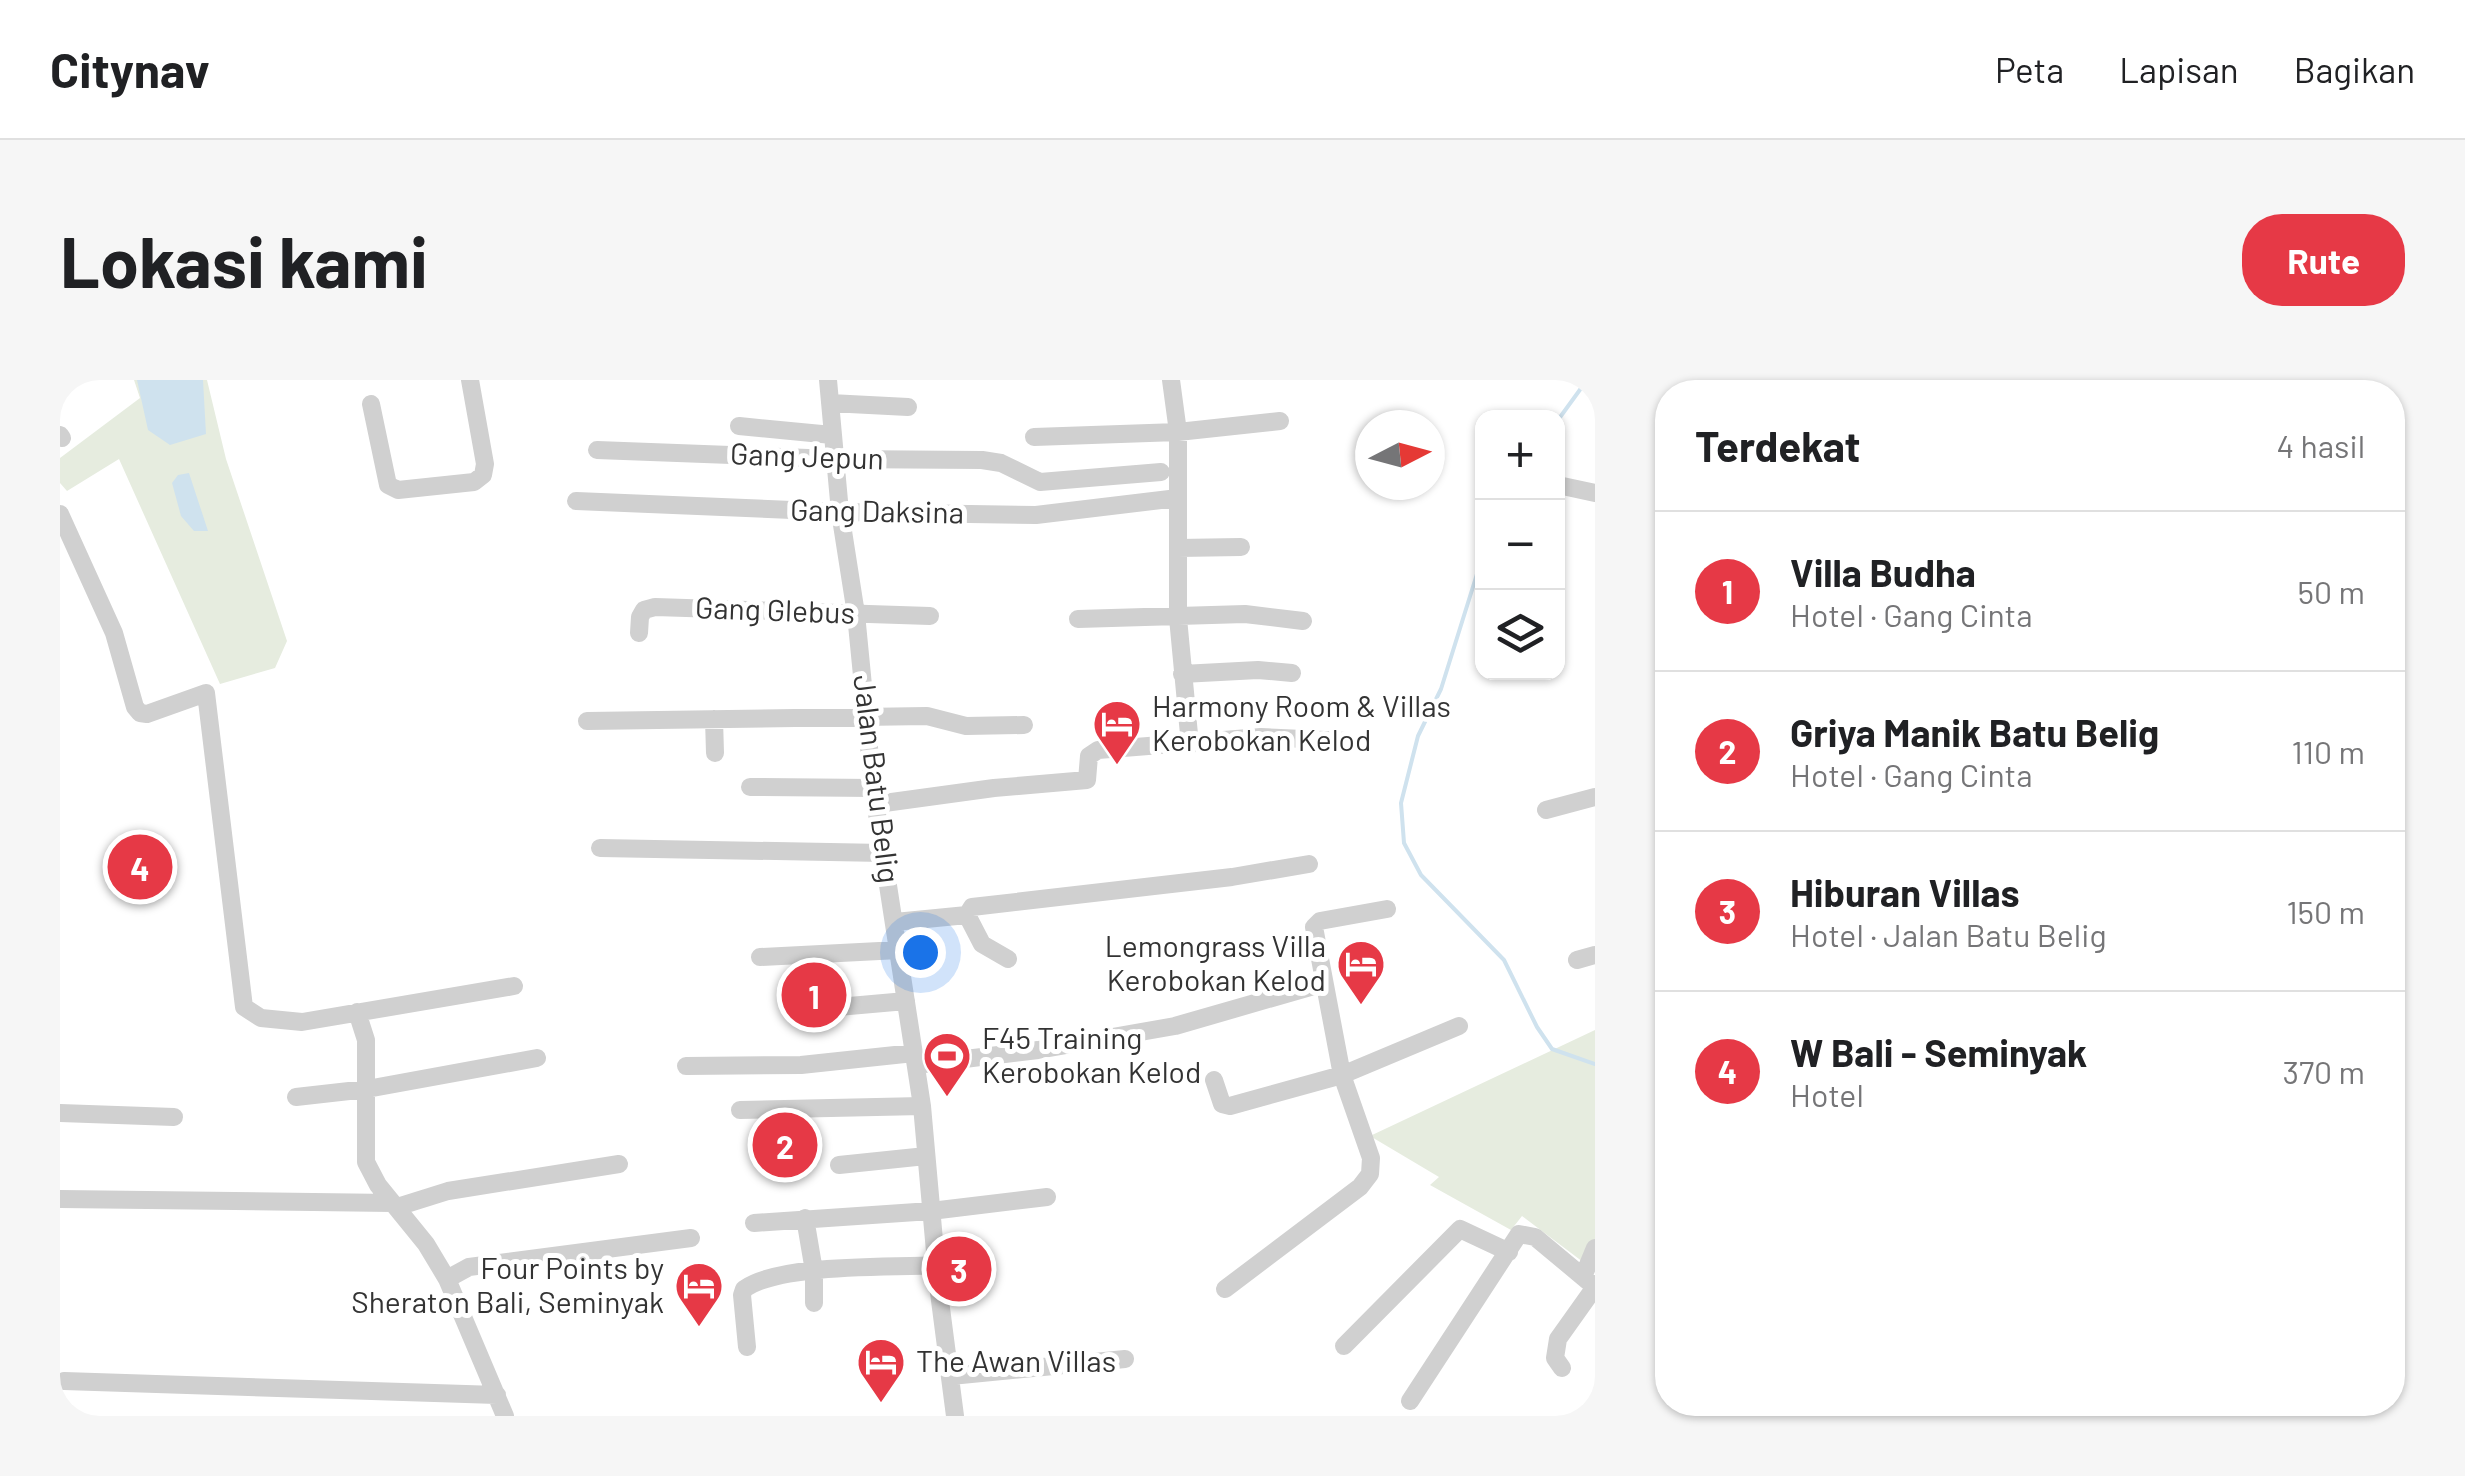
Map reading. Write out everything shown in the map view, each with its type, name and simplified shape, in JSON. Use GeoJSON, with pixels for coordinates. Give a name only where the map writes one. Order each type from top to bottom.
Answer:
{"type":"FeatureCollection","features":[{"type":"Feature","properties":{"kind":"street"},"geometry":{"type":"LineString","coordinates":[[372,404],[388,485],[398,490],[474,482],[483,475],[485,464],[470,380]]}},
{"type":"Feature","properties":{"kind":"street","name":"Jalan Batu Belig"},"geometry":{"type":"LineString","coordinates":[[828,380],[875,796],[922,1106],[930,1211],[955,1416]]}},
{"type":"Feature","properties":{"kind":"street"},"geometry":{"type":"LineString","coordinates":[[1171,380],[1178,432],[1178,618],[1190,744]]}},
{"type":"Feature","properties":{"kind":"street"},"geometry":{"type":"LineString","coordinates":[[830,403],[908,406]]}},
{"type":"Feature","properties":{"kind":"street"},"geometry":{"type":"LineString","coordinates":[[1034,437],[1178,432],[1280,421]]}},
{"type":"Feature","properties":{"kind":"street"},"geometry":{"type":"LineString","coordinates":[[739,426],[832,435]]}},
{"type":"Feature","properties":{"kind":"street","name":"Gang Jepun"},"geometry":{"type":"LineString","coordinates":[[597,450],[982,460],[1001,463],[1040,482],[1161,472]]}},
{"type":"Feature","properties":{"kind":"street"},"geometry":{"type":"LineString","coordinates":[[1565,487],[1595,493]]}},
{"type":"Feature","properties":{"kind":"street","name":"Gang Daksina"},"geometry":{"type":"LineString","coordinates":[[576,501],[1036,515],[1178,498]]}},
{"type":"Feature","properties":{"kind":"street"},"geometry":{"type":"LineString","coordinates":[[60,514],[114,634],[140,713],[206,693],[244,1007],[260,1018],[302,1022],[514,986]]}},
{"type":"Feature","properties":{"kind":"street"},"geometry":{"type":"LineString","coordinates":[[1178,548],[1242,547]]}},
{"type":"Feature","properties":{"kind":"street","name":"Gang Glebus"},"geometry":{"type":"LineString","coordinates":[[640,633],[644,610],[655,607],[930,616]]}},
{"type":"Feature","properties":{"kind":"street"},"geometry":{"type":"LineString","coordinates":[[1078,619],[1245,614],[1303,621]]}},
{"type":"Feature","properties":{"kind":"street"},"geometry":{"type":"LineString","coordinates":[[1182,674],[1258,670],[1292,673]]}},
{"type":"Feature","properties":{"kind":"street"},"geometry":{"type":"LineString","coordinates":[[587,721],[927,716],[966,726],[1024,726]]}},
{"type":"Feature","properties":{"kind":"street"},"geometry":{"type":"LineString","coordinates":[[714,719],[715,753]]}},
{"type":"Feature","properties":{"kind":"street"},"geometry":{"type":"LineString","coordinates":[[750,787],[875,796],[994,788],[1087,780],[1089,756],[1098,750],[1261,736],[1346,741]]}},
{"type":"Feature","properties":{"kind":"street"},"geometry":{"type":"LineString","coordinates":[[1546,810],[1595,797]]}},
{"type":"Feature","properties":{"kind":"street"},"geometry":{"type":"LineString","coordinates":[[600,848],[884,852]]}},
{"type":"Feature","properties":{"kind":"street"},"geometry":{"type":"LineString","coordinates":[[968,916],[972,907],[1232,877],[1310,864]]}},
{"type":"Feature","properties":{"kind":"street"},"geometry":{"type":"LineString","coordinates":[[1224,1289],[1366,1181],[1371,1158],[1342,1075],[1314,924],[1387,909]]}},
{"type":"Feature","properties":{"kind":"street"},"geometry":{"type":"LineString","coordinates":[[895,922],[968,916]]}},
{"type":"Feature","properties":{"kind":"street"},"geometry":{"type":"LineString","coordinates":[[968,916],[982,944],[1008,959]]}},
{"type":"Feature","properties":{"kind":"street"},"geometry":{"type":"LineString","coordinates":[[760,957],[900,950]]}},
{"type":"Feature","properties":{"kind":"street"},"geometry":{"type":"LineString","coordinates":[[686,1066],[800,1065],[1038,1050],[1175,1026],[1324,983]]}},
{"type":"Feature","properties":{"kind":"street"},"geometry":{"type":"LineString","coordinates":[[793,1011],[906,1001]]}},
{"type":"Feature","properties":{"kind":"street"},"geometry":{"type":"LineString","coordinates":[[357,1012],[366,1040],[366,1162],[447,1279],[505,1416]]}},
{"type":"Feature","properties":{"kind":"street"},"geometry":{"type":"LineString","coordinates":[[1214,1080],[1222,1104],[1230,1106],[1342,1075],[1459,1026]]}},
{"type":"Feature","properties":{"kind":"street"},"geometry":{"type":"LineString","coordinates":[[296,1097],[367,1089],[537,1058]]}},
{"type":"Feature","properties":{"kind":"street"},"geometry":{"type":"LineString","coordinates":[[740,1110],[922,1106]]}},
{"type":"Feature","properties":{"kind":"street"},"geometry":{"type":"LineString","coordinates":[[60,1113],[174,1117]]}},
{"type":"Feature","properties":{"kind":"street"},"geometry":{"type":"LineString","coordinates":[[840,1165],[926,1156]]}},
{"type":"Feature","properties":{"kind":"street"},"geometry":{"type":"LineString","coordinates":[[60,1199],[395,1204],[448,1191],[619,1164]]}},
{"type":"Feature","properties":{"kind":"street"},"geometry":{"type":"LineString","coordinates":[[754,1223],[930,1211],[1046,1196]]}},
{"type":"Feature","properties":{"kind":"street"},"geometry":{"type":"LineString","coordinates":[[806,1218],[814,1303]]}},
{"type":"Feature","properties":{"kind":"street"},"geometry":{"type":"LineString","coordinates":[[1344,1346],[1460,1229],[1509,1252]]}},
{"type":"Feature","properties":{"kind":"street"},"geometry":{"type":"LineString","coordinates":[[1410,1401],[1519,1234],[1529,1234],[1591,1284]]}},
{"type":"Feature","properties":{"kind":"street"},"geometry":{"type":"LineString","coordinates":[[447,1279],[468,1267],[691,1238]]}},
{"type":"Feature","properties":{"kind":"street"},"geometry":{"type":"LineString","coordinates":[[1562,1368],[1555,1358],[1558,1339],[1591,1284],[1595,1248]]}},
{"type":"Feature","properties":{"kind":"street"},"geometry":{"type":"LineString","coordinates":[[748,1347],[744,1289],[763,1280],[814,1272],[936,1265]]}},
{"type":"Feature","properties":{"kind":"street"},"geometry":{"type":"LineString","coordinates":[[951,1376],[1125,1358]]}},
{"type":"Feature","properties":{"kind":"street"},"geometry":{"type":"LineString","coordinates":[[64,1381],[497,1395]]}},
{"type":"Feature","properties":{"kind":"shaded area"},"geometry":{"type":"Polygon","coordinates":[[[134,380],[207,380],[226,459],[287,641],[275,668],[220,684],[119,459],[67,491],[60,483],[60,458],[140,398],[134,380]]]}},
{"type":"Feature","properties":{"kind":"shaded area"},"geometry":{"type":"Polygon","coordinates":[[[1595,1030],[1595,1271],[1522,1216],[1511,1230],[1430,1185],[1439,1177],[1370,1136],[1595,1030]]]}},
{"type":"Feature","properties":{"kind":"water"},"geometry":{"type":"Polygon","coordinates":[[[137,380],[203,380],[206,434],[170,445],[148,430],[137,380]]]}},
{"type":"Feature","properties":{"kind":"water"},"geometry":{"type":"Polygon","coordinates":[[[189,473],[208,531],[194,531],[181,516],[172,483],[178,475],[189,473]]]}},
{"type":"Feature","properties":{"kind":"waterway"},"geometry":{"type":"LineString","coordinates":[[1565,410],[1587,380]]}},
{"type":"Feature","properties":{"kind":"waterway"},"geometry":{"type":"LineString","coordinates":[[1475,580],[1441,689],[1418,736],[1401,803],[1404,843],[1421,875],[1504,960],[1552,1049],[1595,1064]]}},
{"type":"Feature","properties":{"kind":"place","name":"Harmony Room & Villas Kerobokan Kelod"},"geometry":{"type":"Point","coordinates":[1117,766]}},
{"type":"Feature","properties":{"kind":"place","name":"W Bali - Seminyak"},"geometry":{"type":"Point","coordinates":[140,867]}},
{"type":"Feature","properties":{"kind":"place","name":"Villa Budha"},"geometry":{"type":"Point","coordinates":[814,995]}},
{"type":"Feature","properties":{"kind":"place","name":"Lemongrass Villa Kerobokan Kelod"},"geometry":{"type":"Point","coordinates":[1361,1006]}},
{"type":"Feature","properties":{"kind":"place","name":"F45 Training Kerobokan Kelod"},"geometry":{"type":"Point","coordinates":[947,1098]}},
{"type":"Feature","properties":{"kind":"place","name":"Griya Manik Batu Belig"},"geometry":{"type":"Point","coordinates":[785,1145]}},
{"type":"Feature","properties":{"kind":"place","name":"Hiburan Villas"},"geometry":{"type":"Point","coordinates":[959,1269]}},
{"type":"Feature","properties":{"kind":"place","name":"Four Points by Sheraton Bali, Seminyak"},"geometry":{"type":"Point","coordinates":[699,1328]}},
{"type":"Feature","properties":{"kind":"place","name":"The Awan Villas"},"geometry":{"type":"Point","coordinates":[881,1404]}}]}
